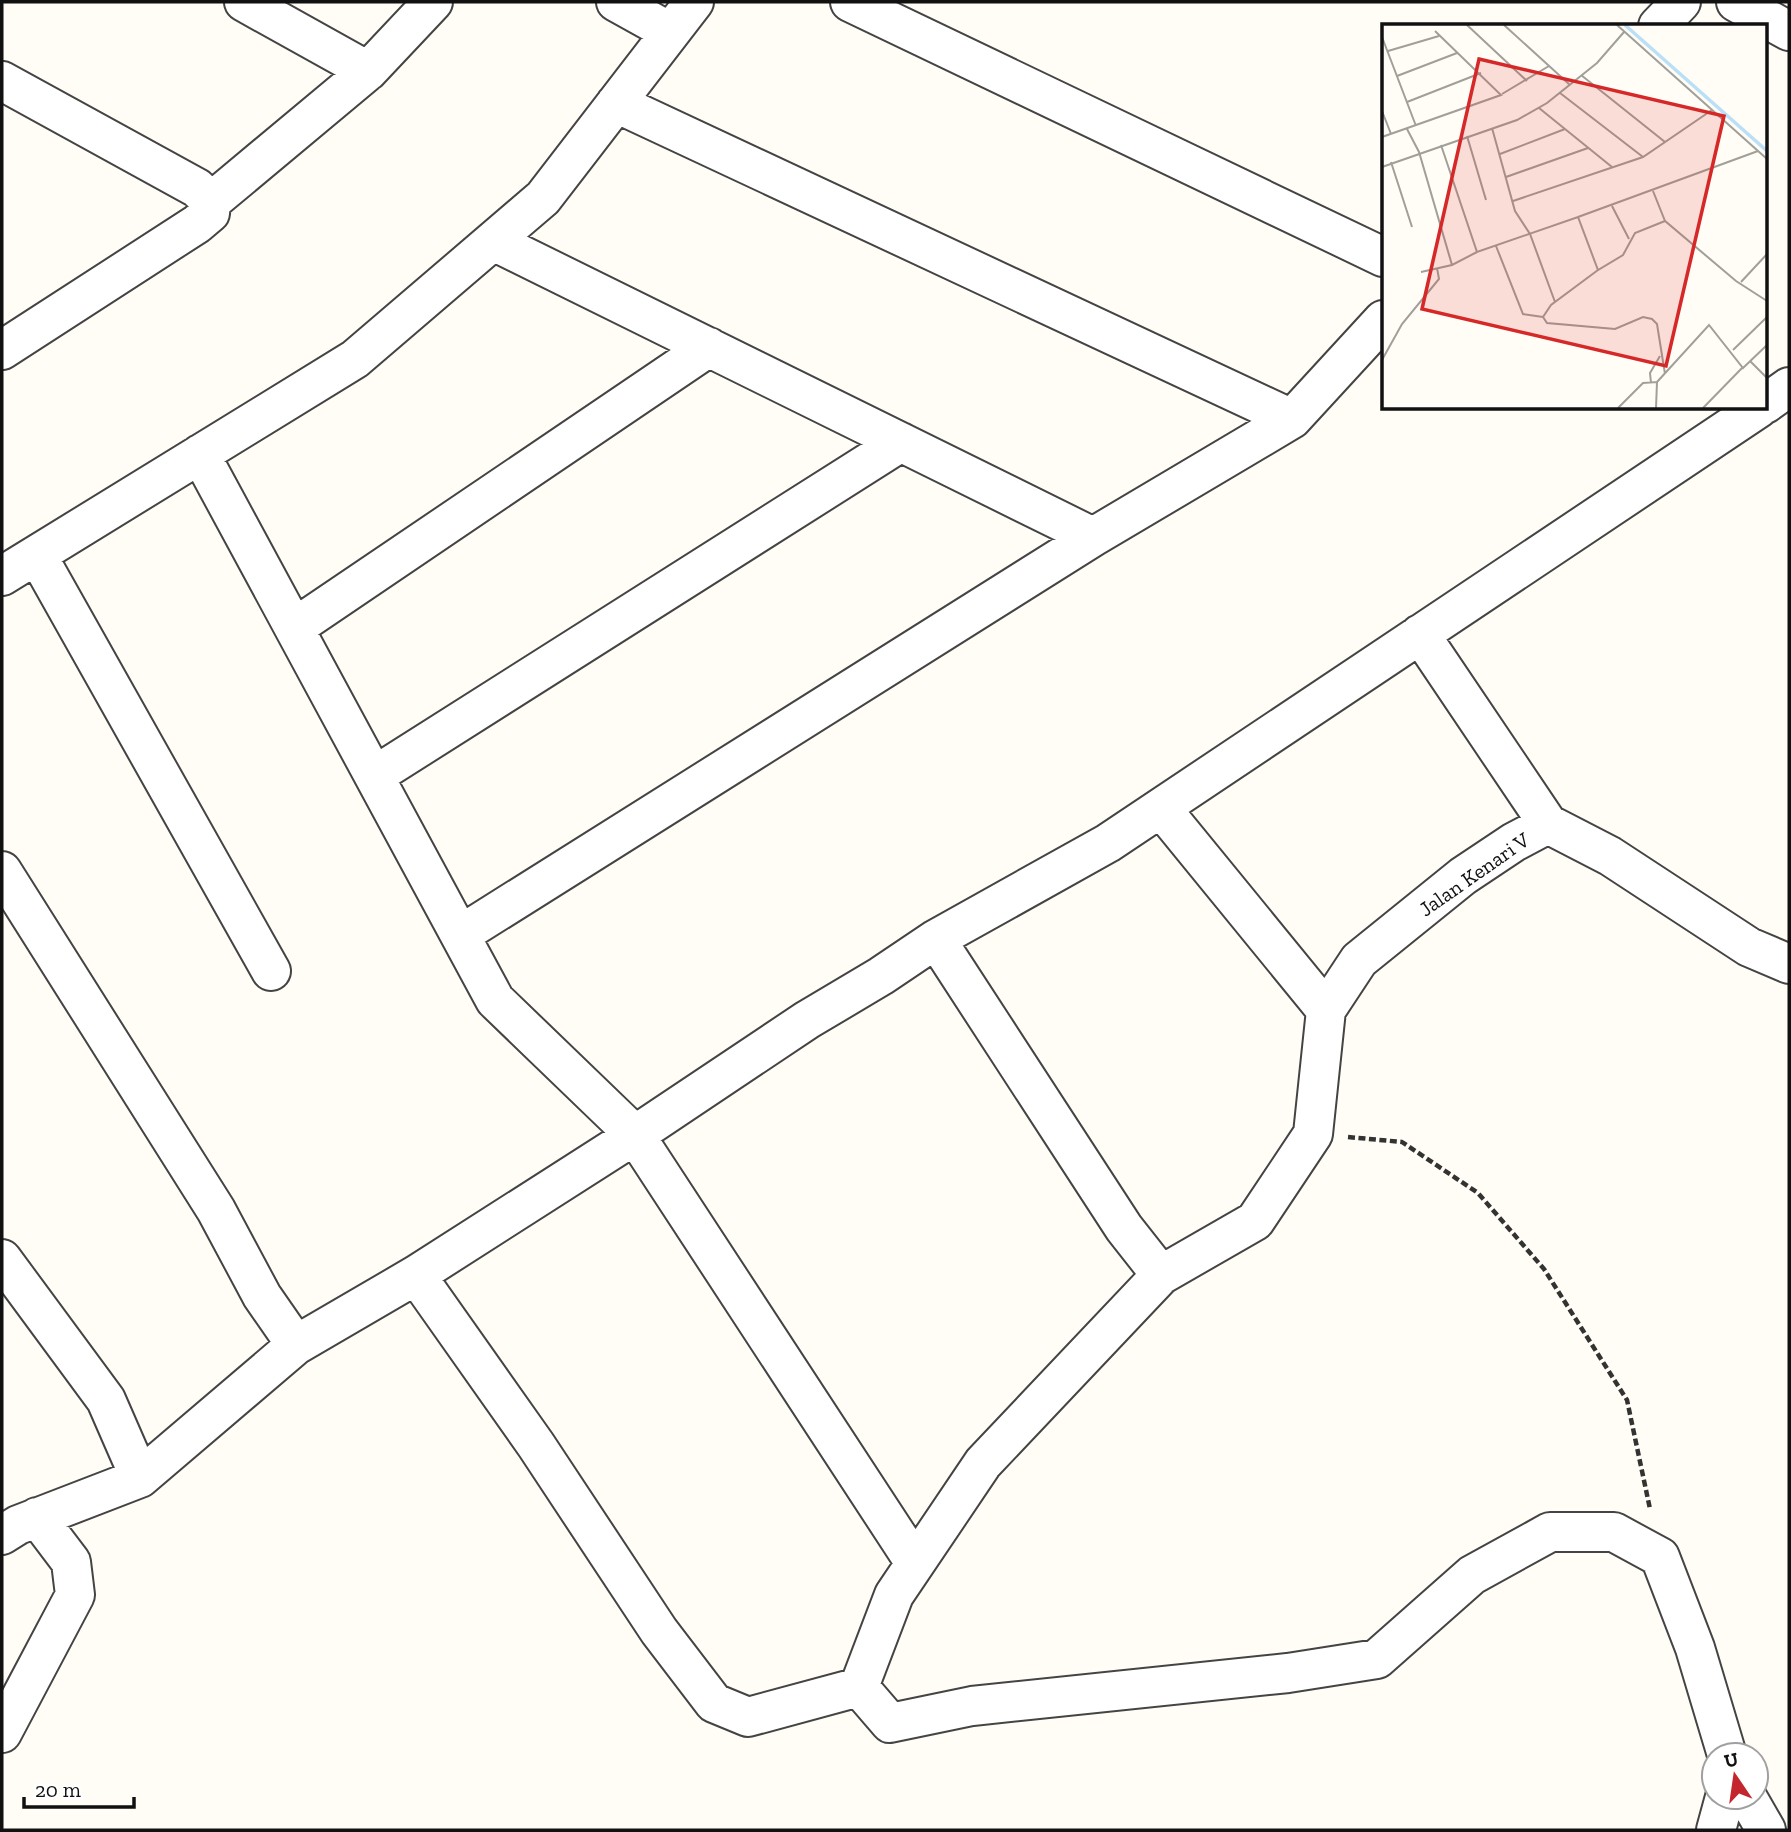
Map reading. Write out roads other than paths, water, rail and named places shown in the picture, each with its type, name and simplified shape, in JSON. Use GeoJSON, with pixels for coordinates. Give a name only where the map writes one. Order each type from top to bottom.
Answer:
{"type":"FeatureCollection","features":[{"type":"Feature","properties":{"kind":"street"},"geometry":{"type":"LineString","coordinates":[[244,2],[368,71]]}},
{"type":"Feature","properties":{"kind":"street"},"geometry":{"type":"LineString","coordinates":[[2,350],[197,224],[210,213],[211,202],[368,71],[433,2]]}},
{"type":"Feature","properties":{"kind":"street"},"geometry":{"type":"LineString","coordinates":[[616,2],[670,32]]}},
{"type":"Feature","properties":{"kind":"street"},"geometry":{"type":"LineString","coordinates":[[2,576],[355,359],[543,198],[694,2]]}},
{"type":"Feature","properties":{"kind":"street"},"geometry":{"type":"LineString","coordinates":[[850,2],[1382,257]]}},
{"type":"Feature","properties":{"kind":"street"},"geometry":{"type":"LineString","coordinates":[[1660,24],[1681,2]]}},
{"type":"Feature","properties":{"kind":"street"},"geometry":{"type":"LineString","coordinates":[[1736,2],[1789,31]]}},
{"type":"Feature","properties":{"kind":"street"},"geometry":{"type":"LineString","coordinates":[[12,98],[197,188],[211,202]]}},
{"type":"Feature","properties":{"kind":"street"},"geometry":{"type":"LineString","coordinates":[[616,103],[1292,419]]}},
{"type":"Feature","properties":{"kind":"street"},"geometry":{"type":"LineString","coordinates":[[493,241],[1093,537]]}},
{"type":"Feature","properties":{"kind":"street"},"geometry":{"type":"LineString","coordinates":[[460,935],[1093,537],[1292,419],[1382,321]]}},
{"type":"Feature","properties":{"kind":"street"},"geometry":{"type":"LineString","coordinates":[[294,628],[709,347]]}},
{"type":"Feature","properties":{"kind":"street"},"geometry":{"type":"LineString","coordinates":[[1766,403],[1789,387]]}},
{"type":"Feature","properties":{"kind":"street"},"geometry":{"type":"LineString","coordinates":[[2,1535],[37,1517],[140,1478],[296,1345],[416,1275],[936,939],[1108,843],[1756,410]]}},
{"type":"Feature","properties":{"kind":"street"},"geometry":{"type":"LineString","coordinates":[[374,776],[901,442]]}},
{"type":"Feature","properties":{"kind":"street"},"geometry":{"type":"LineString","coordinates":[[200,454],[495,1000],[635,1135],[915,1563]]}},
{"type":"Feature","properties":{"kind":"street"},"geometry":{"type":"LineString","coordinates":[[37,555],[271,971]]}},
{"type":"Feature","properties":{"kind":"street"},"geometry":{"type":"LineString","coordinates":[[1420,634],[1548,824]]}},
{"type":"Feature","properties":{"kind":"street"},"geometry":{"type":"LineString","coordinates":[[1161,808],[1326,1010]]}},
{"type":"Feature","properties":{"kind":"street","name":"Jalan Kenari V"},"geometry":{"type":"LineString","coordinates":[[1161,1275],[1255,1220],[1313,1134],[1326,1010],[1359,960],[1463,876],[1514,842],[1548,824],[1610,856],[1749,947],[1789,964]]}},
{"type":"Feature","properties":{"kind":"street"},"geometry":{"type":"LineString","coordinates":[[2,871],[216,1210],[262,1296],[296,1345]]}},
{"type":"Feature","properties":{"kind":"street"},"geometry":{"type":"LineString","coordinates":[[859,1687],[894,1595],[983,1463],[1161,1275],[1124,1228],[936,939]]}},
{"type":"Feature","properties":{"kind":"street"},"geometry":{"type":"LineString","coordinates":[[2,1259],[106,1400],[140,1478]]}},
{"type":"Feature","properties":{"kind":"street"},"geometry":{"type":"LineString","coordinates":[[416,1275],[536,1445],[659,1631],[714,1703],[748,1717],[859,1687]]}},
{"type":"Feature","properties":{"kind":"street"},"geometry":{"type":"LineString","coordinates":[[2,1733],[75,1595],[71,1563],[37,1517]]}},
{"type":"Feature","properties":{"kind":"street"},"geometry":{"type":"LineString","coordinates":[[859,1687],[890,1723],[972,1706],[1288,1673],[1377,1659],[1472,1575],[1550,1532],[1615,1532],[1660,1557],[1695,1648],[1723,1741]]}},
{"type":"Feature","properties":{"kind":"street"},"geometry":{"type":"LineString","coordinates":[[1716,1830],[1721,1811]]}},
{"type":"Feature","properties":{"kind":"street"},"geometry":{"type":"LineString","coordinates":[[1755,1811],[1766,1830]]}}]}
